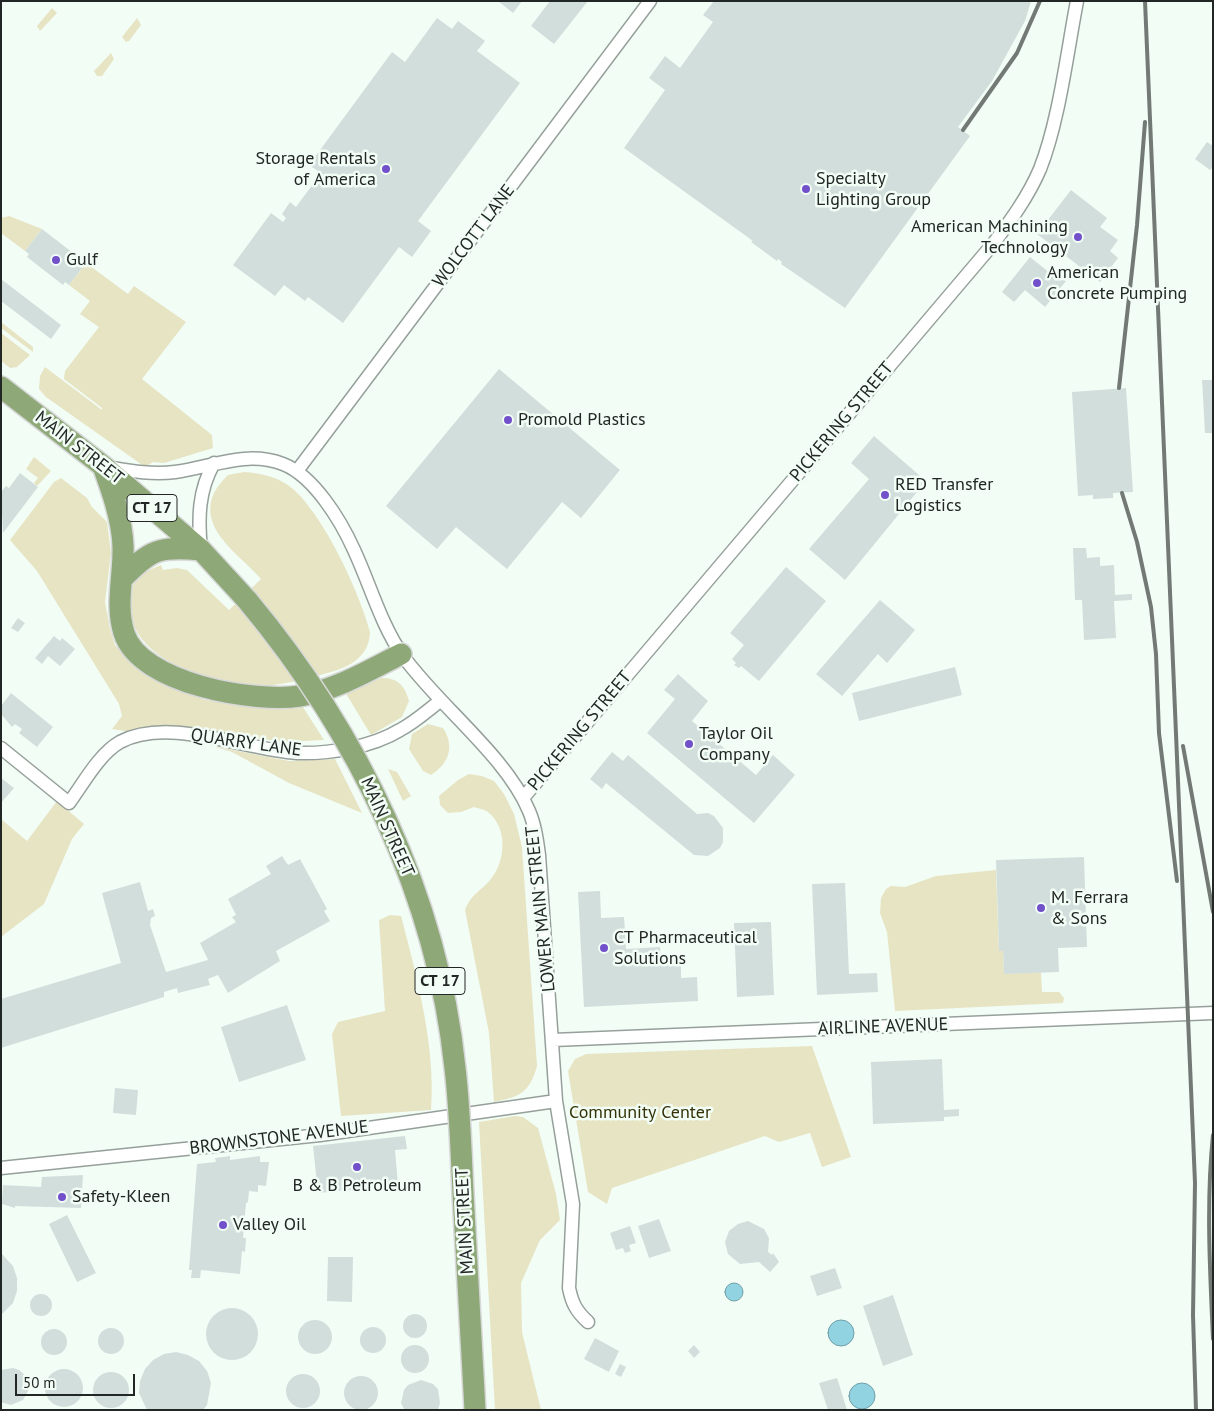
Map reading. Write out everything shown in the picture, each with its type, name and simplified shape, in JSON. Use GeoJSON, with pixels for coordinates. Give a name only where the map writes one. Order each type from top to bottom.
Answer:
{"type":"FeatureCollection","features":[{"type":"Feature","properties":{"kind":"highway","name":"MAIN STREET"},"geometry":{"type":"LineString","coordinates":[[1,387],[103,466],[201,550],[247,600],[283,643],[341,729],[394,836],[416,892],[433,951],[446,1007],[455,1067],[475,1410]]}},
{"type":"Feature","properties":{"kind":"highway"},"geometry":{"type":"LineString","coordinates":[[103,466],[121,529],[122,579],[119,609],[124,635],[131,645],[158,668],[208,688],[246,696],[301,696],[359,675],[401,654]]}},
{"type":"Feature","properties":{"kind":"highway"},"geometry":{"type":"LineString","coordinates":[[122,579],[139,561],[152,552],[174,548],[201,550]]}},
{"type":"Feature","properties":{"kind":"street","name":"WOLCOTT LANE"},"geometry":{"type":"LineString","coordinates":[[297,471],[650,1]]}},
{"type":"Feature","properties":{"kind":"street","name":"PICKERING STREET"},"geometry":{"type":"LineString","coordinates":[[523,798],[993,244],[1022,204],[1039,169],[1049,139],[1077,1]]}},
{"type":"Feature","properties":{"kind":"street","name":"LOWER MAIN STREET"},"geometry":{"type":"LineString","coordinates":[[103,466],[153,474],[184,471],[230,459],[265,460],[282,464],[297,471],[317,490],[340,524],[363,567],[401,654],[440,701],[506,773],[523,798],[535,827],[539,855],[556,1101],[573,1204],[569,1288],[572,1301],[578,1313],[588,1322]]}},
{"type":"Feature","properties":{"kind":"street"},"geometry":{"type":"LineString","coordinates":[[201,550],[200,498],[204,481],[214,463]]}},
{"type":"Feature","properties":{"kind":"street","name":"QUARRY LANE"},"geometry":{"type":"LineString","coordinates":[[1,748],[69,803],[110,750],[126,740],[151,734],[186,733],[297,753],[348,748],[384,738],[412,723],[440,701]]}},
{"type":"Feature","properties":{"kind":"street","name":"AIRLINE AVENUE"},"geometry":{"type":"LineString","coordinates":[[553,1040],[1213,1012]]}},
{"type":"Feature","properties":{"kind":"street","name":"BROWNSTONE AVENUE"},"geometry":{"type":"LineString","coordinates":[[1,1168],[320,1135],[556,1101]]}},
{"type":"Feature","properties":{"kind":"green space"},"geometry":{"type":"Polygon","coordinates":[[[52,8],[57,13],[40,31],[37,26],[52,8]]]}},
{"type":"Feature","properties":{"kind":"green space"},"geometry":{"type":"Polygon","coordinates":[[[137,18],[141,25],[129,41],[126,42],[122,37],[137,18]]]}},
{"type":"Feature","properties":{"kind":"green space"},"geometry":{"type":"Polygon","coordinates":[[[111,53],[114,59],[102,76],[97,76],[94,71],[111,53]]]}},
{"type":"Feature","properties":{"kind":"green space"},"geometry":{"type":"Polygon","coordinates":[[[9,216],[42,229],[25,251],[1,233],[1,218],[9,216]]]}},
{"type":"Feature","properties":{"kind":"green space"},"geometry":{"type":"Polygon","coordinates":[[[86,263],[128,294],[134,286],[186,322],[142,379],[212,435],[213,448],[164,463],[153,462],[145,467],[46,397],[39,389],[40,376],[45,367],[102,410],[102,408],[64,379],[65,371],[99,327],[80,314],[90,301],[69,285],[86,263]]]}},
{"type":"Feature","properties":{"kind":"green space"},"geometry":{"type":"Polygon","coordinates":[[[1,322],[33,347],[33,352],[1,328],[1,322]]]}},
{"type":"Feature","properties":{"kind":"green space"},"geometry":{"type":"Polygon","coordinates":[[[1,333],[30,355],[17,367],[10,368],[1,361],[1,333]]]}},
{"type":"Feature","properties":{"kind":"green space"},"geometry":{"type":"Polygon","coordinates":[[[34,457],[51,471],[37,486],[34,483],[38,478],[26,469],[34,457]]]}},
{"type":"Feature","properties":{"kind":"green space"},"geometry":{"type":"Polygon","coordinates":[[[244,472],[270,476],[282,481],[293,489],[317,517],[339,556],[358,597],[370,632],[366,649],[361,656],[341,669],[302,680],[268,686],[234,684],[199,674],[164,658],[149,647],[138,633],[131,617],[131,592],[136,581],[144,573],[155,567],[161,565],[163,570],[177,568],[187,570],[229,610],[261,579],[224,541],[216,530],[212,519],[210,506],[217,488],[228,475],[244,472]]]}},
{"type":"Feature","properties":{"kind":"green space"},"geometry":{"type":"Polygon","coordinates":[[[61,478],[87,498],[92,507],[107,522],[111,553],[105,602],[115,645],[129,660],[161,682],[205,700],[242,704],[301,704],[324,740],[283,742],[169,725],[137,733],[112,729],[122,716],[119,704],[37,571],[10,540],[54,482],[61,478]]]}},
{"type":"Feature","properties":{"kind":"green space"},"geometry":{"type":"Polygon","coordinates":[[[382,678],[397,681],[403,687],[409,701],[402,717],[371,735],[345,692],[382,678]]]}},
{"type":"Feature","properties":{"kind":"green space"},"geometry":{"type":"Polygon","coordinates":[[[428,724],[443,728],[449,741],[446,760],[431,775],[423,771],[409,749],[412,734],[428,724]]]}},
{"type":"Feature","properties":{"kind":"green space"},"geometry":{"type":"Polygon","coordinates":[[[212,746],[289,761],[335,759],[362,813],[289,783],[232,752],[212,746]]]}},
{"type":"Feature","properties":{"kind":"green space"},"geometry":{"type":"Polygon","coordinates":[[[388,769],[397,772],[411,796],[403,801],[388,769]]]}},
{"type":"Feature","properties":{"kind":"green space"},"geometry":{"type":"Polygon","coordinates":[[[469,774],[482,776],[494,781],[504,794],[514,814],[522,847],[537,1066],[531,1082],[523,1092],[511,1098],[494,1102],[489,1033],[465,910],[473,896],[495,873],[502,855],[502,836],[499,827],[488,812],[474,807],[461,812],[448,813],[440,805],[439,796],[458,780],[469,774]]]}},
{"type":"Feature","properties":{"kind":"green space"},"geometry":{"type":"Polygon","coordinates":[[[57,801],[84,824],[72,839],[44,904],[1,937],[1,819],[27,841],[57,801]]]}},
{"type":"Feature","properties":{"kind":"green space"},"geometry":{"type":"Polygon","coordinates":[[[996,870],[999,951],[1003,951],[1004,974],[1041,972],[1042,992],[1059,992],[1064,998],[1063,1003],[895,1011],[887,932],[880,913],[881,898],[886,889],[891,886],[905,887],[936,876],[996,870]]]}},
{"type":"Feature","properties":{"kind":"green space"},"geometry":{"type":"Polygon","coordinates":[[[390,915],[401,916],[419,988],[431,1062],[431,1110],[341,1116],[332,1034],[338,1022],[385,1011],[379,920],[390,915]]]}},
{"type":"Feature","properties":{"kind":"green space","name":"Community Center"},"geometry":{"type":"Polygon","coordinates":[[[812,1046],[851,1157],[822,1167],[810,1133],[779,1142],[765,1136],[612,1188],[607,1204],[588,1192],[568,1071],[575,1059],[586,1054],[812,1046]]]}},
{"type":"Feature","properties":{"kind":"green space"},"geometry":{"type":"Polygon","coordinates":[[[515,1116],[523,1117],[538,1128],[556,1194],[560,1220],[540,1240],[521,1283],[522,1332],[541,1410],[495,1410],[479,1122],[515,1116]]]}},
{"type":"Feature","properties":{"kind":"water"},"geometry":{"type":"Polygon","coordinates":[[[734,1283],[742,1288],[743,1292],[738,1300],[734,1301],[726,1296],[725,1292],[730,1284],[734,1283]]]}},
{"type":"Feature","properties":{"kind":"water"},"geometry":{"type":"Polygon","coordinates":[[[841,1320],[850,1324],[854,1333],[850,1342],[841,1346],[832,1342],[828,1333],[832,1324],[841,1320]]]}},
{"type":"Feature","properties":{"kind":"water"},"geometry":{"type":"Polygon","coordinates":[[[862,1383],[872,1386],[875,1396],[872,1406],[862,1409],[852,1406],[849,1396],[852,1386],[862,1383]]]}},
{"type":"Feature","properties":{"kind":"building"},"geometry":{"type":"Polygon","coordinates":[[[498,1],[522,1],[513,13],[498,1]]]}},
{"type":"Feature","properties":{"kind":"building"},"geometry":{"type":"Polygon","coordinates":[[[550,1],[588,1],[554,44],[531,26],[550,1]]]}},
{"type":"Feature","properties":{"kind":"building","name":"Specialty Lighting Group"},"geometry":{"type":"Polygon","coordinates":[[[714,1],[1031,1],[1025,21],[992,81],[958,127],[970,136],[845,308],[781,264],[782,262],[778,259],[777,261],[751,242],[753,241],[624,148],[665,90],[649,78],[665,56],[680,68],[713,22],[703,15],[714,1]]]}},
{"type":"Feature","properties":{"kind":"building","name":"Storage Rentals of America"},"geometry":{"type":"Polygon","coordinates":[[[437,18],[452,29],[458,21],[485,41],[477,51],[520,83],[418,221],[431,231],[412,257],[399,247],[343,323],[308,297],[305,301],[284,285],[275,296],[233,265],[271,213],[283,222],[286,218],[282,214],[290,202],[296,207],[321,173],[309,165],[392,52],[405,62],[437,18]]]}},
{"type":"Feature","properties":{"kind":"building"},"geometry":{"type":"Polygon","coordinates":[[[1207,142],[1213,146],[1213,167],[1210,170],[1195,159],[1207,142]]]}},
{"type":"Feature","properties":{"kind":"building","name":"American Machining Technology"},"geometry":{"type":"Polygon","coordinates":[[[1071,190],[1107,218],[1100,227],[1118,240],[1110,251],[1118,258],[1100,282],[1037,234],[1071,190]]]}},
{"type":"Feature","properties":{"kind":"building","name":"Gulf"},"geometry":{"type":"Polygon","coordinates":[[[42,229],[86,263],[69,285],[65,282],[63,285],[27,257],[29,254],[25,251],[42,229]]]}},
{"type":"Feature","properties":{"kind":"building","name":"American Concrete Pumping"},"geometry":{"type":"Polygon","coordinates":[[[1030,257],[1050,273],[1052,270],[1066,281],[1045,307],[1025,290],[1014,302],[1002,292],[1030,257]]]}},
{"type":"Feature","properties":{"kind":"building","name":"Gulf"},"geometry":{"type":"Polygon","coordinates":[[[1,279],[61,325],[51,339],[1,301],[1,279]]]}},
{"type":"Feature","properties":{"kind":"building","name":"Promold Plastics"},"geometry":{"type":"Polygon","coordinates":[[[499,369],[620,470],[581,518],[562,502],[507,569],[456,527],[437,549],[386,506],[499,369]]]}},
{"type":"Feature","properties":{"kind":"building"},"geometry":{"type":"Polygon","coordinates":[[[1202,380],[1213,380],[1213,433],[1205,433],[1202,380]]]}},
{"type":"Feature","properties":{"kind":"building"},"geometry":{"type":"Polygon","coordinates":[[[1126,388],[1133,492],[1113,493],[1113,498],[1093,499],[1093,495],[1078,496],[1072,392],[1126,388]]]}},
{"type":"Feature","properties":{"kind":"building","name":"RED Transfer Logistics"},"geometry":{"type":"Polygon","coordinates":[[[874,436],[926,481],[845,580],[809,549],[869,479],[851,463],[874,436]]]}},
{"type":"Feature","properties":{"kind":"building"},"geometry":{"type":"Polygon","coordinates":[[[20,473],[38,487],[3,533],[1,492],[6,486],[9,488],[20,473]]]}},
{"type":"Feature","properties":{"kind":"building"},"geometry":{"type":"Polygon","coordinates":[[[1073,548],[1086,548],[1087,558],[1100,557],[1100,566],[1114,565],[1115,595],[1132,594],[1132,600],[1114,601],[1116,638],[1084,640],[1082,600],[1075,600],[1073,548]]]}},
{"type":"Feature","properties":{"kind":"building"},"geometry":{"type":"Polygon","coordinates":[[[786,567],[826,601],[759,681],[741,666],[739,668],[734,665],[736,663],[732,659],[744,645],[730,633],[786,567]]]}},
{"type":"Feature","properties":{"kind":"building"},"geometry":{"type":"Polygon","coordinates":[[[880,600],[915,630],[887,663],[878,654],[842,696],[816,674],[880,600]]]}},
{"type":"Feature","properties":{"kind":"building"},"geometry":{"type":"Polygon","coordinates":[[[18,618],[25,623],[18,632],[11,628],[18,618]]]}},
{"type":"Feature","properties":{"kind":"building"},"geometry":{"type":"Polygon","coordinates":[[[54,636],[60,641],[62,638],[75,649],[60,666],[48,656],[42,664],[35,658],[54,636]]]}},
{"type":"Feature","properties":{"kind":"building"},"geometry":{"type":"Polygon","coordinates":[[[955,667],[962,695],[859,721],[852,693],[955,667]]]}},
{"type":"Feature","properties":{"kind":"building","name":"Taylor Oil Company"},"geometry":{"type":"Polygon","coordinates":[[[678,674],[708,701],[692,721],[756,775],[773,755],[795,775],[754,823],[647,733],[675,699],[664,690],[678,674]]]}},
{"type":"Feature","properties":{"kind":"building"},"geometry":{"type":"Polygon","coordinates":[[[11,693],[53,727],[37,747],[19,733],[22,729],[15,724],[12,727],[1,714],[1,706],[11,693]]]}},
{"type":"Feature","properties":{"kind":"building"},"geometry":{"type":"Polygon","coordinates":[[[612,752],[623,761],[628,755],[697,814],[708,813],[714,816],[723,828],[723,842],[720,848],[708,856],[694,855],[606,783],[602,789],[590,779],[612,752]]]}},
{"type":"Feature","properties":{"kind":"building"},"geometry":{"type":"Polygon","coordinates":[[[1,778],[14,788],[1,803],[1,778]]]}},
{"type":"Feature","properties":{"kind":"building"},"geometry":{"type":"Polygon","coordinates":[[[282,856],[288,865],[300,859],[327,909],[324,911],[330,921],[276,951],[280,961],[228,993],[218,975],[208,979],[210,985],[178,993],[177,988],[164,992],[164,997],[1,1048],[1,999],[121,963],[102,893],[140,882],[148,911],[153,909],[155,916],[151,918],[150,925],[166,972],[208,960],[200,943],[236,922],[232,917],[236,915],[228,899],[271,874],[266,866],[282,856]]]}},
{"type":"Feature","properties":{"kind":"building","name":"M. Ferrara & Sons"},"geometry":{"type":"Polygon","coordinates":[[[1084,857],[1087,947],[1058,948],[1059,972],[1004,974],[1003,951],[999,951],[996,860],[1084,857]]]}},
{"type":"Feature","properties":{"kind":"building"},"geometry":{"type":"Polygon","coordinates":[[[845,883],[849,974],[877,973],[878,992],[817,995],[812,884],[845,883]]]}},
{"type":"Feature","properties":{"kind":"building","name":"CT Pharmaceutical Solutions"},"geometry":{"type":"Polygon","coordinates":[[[600,891],[601,918],[624,917],[626,949],[660,947],[661,965],[681,964],[681,978],[697,977],[698,1001],[584,1007],[578,892],[600,891]]]}},
{"type":"Feature","properties":{"kind":"building"},"geometry":{"type":"Polygon","coordinates":[[[771,922],[774,995],[737,997],[734,923],[771,922]]]}},
{"type":"Feature","properties":{"kind":"building"},"geometry":{"type":"Polygon","coordinates":[[[287,1005],[306,1060],[239,1082],[221,1027],[287,1005]]]}},
{"type":"Feature","properties":{"kind":"building"},"geometry":{"type":"Polygon","coordinates":[[[942,1059],[944,1110],[959,1109],[959,1116],[944,1117],[944,1121],[873,1124],[871,1062],[942,1059]]]}},
{"type":"Feature","properties":{"kind":"building"},"geometry":{"type":"Polygon","coordinates":[[[115,1088],[138,1090],[136,1115],[113,1113],[115,1088]]]}},
{"type":"Feature","properties":{"kind":"building"},"geometry":{"type":"Polygon","coordinates":[[[405,1136],[407,1149],[395,1150],[398,1185],[318,1193],[313,1146],[405,1136]]]}},
{"type":"Feature","properties":{"kind":"building"},"geometry":{"type":"Polygon","coordinates":[[[230,1156],[230,1160],[260,1156],[260,1162],[269,1162],[266,1186],[258,1185],[258,1192],[249,1191],[243,1238],[246,1238],[245,1252],[242,1251],[240,1274],[201,1270],[200,1278],[191,1278],[192,1270],[189,1270],[197,1164],[216,1162],[215,1158],[230,1156]]]}},
{"type":"Feature","properties":{"kind":"building"},"geometry":{"type":"Polygon","coordinates":[[[83,1175],[81,1208],[15,1206],[15,1208],[2,1204],[3,1185],[41,1187],[42,1177],[83,1175]]]}},
{"type":"Feature","properties":{"kind":"building"},"geometry":{"type":"Polygon","coordinates":[[[67,1215],[96,1273],[77,1282],[49,1224],[67,1215]]]}},
{"type":"Feature","properties":{"kind":"building"},"geometry":{"type":"Polygon","coordinates":[[[659,1219],[671,1251],[649,1258],[638,1226],[659,1219]]]}},
{"type":"Feature","properties":{"kind":"building"},"geometry":{"type":"Polygon","coordinates":[[[748,1221],[764,1229],[769,1238],[768,1252],[772,1255],[773,1253],[779,1262],[770,1272],[759,1262],[740,1264],[728,1254],[725,1242],[729,1231],[738,1224],[748,1221]]]}},
{"type":"Feature","properties":{"kind":"building"},"geometry":{"type":"Polygon","coordinates":[[[630,1226],[636,1243],[629,1245],[631,1251],[625,1253],[623,1248],[616,1250],[610,1233],[630,1226]]]}},
{"type":"Feature","properties":{"kind":"building"},"geometry":{"type":"Polygon","coordinates":[[[1,1253],[13,1266],[17,1278],[17,1291],[13,1303],[1,1315],[1,1253]]]}},
{"type":"Feature","properties":{"kind":"building"},"geometry":{"type":"Polygon","coordinates":[[[328,1257],[353,1257],[352,1302],[327,1301],[328,1257]]]}},
{"type":"Feature","properties":{"kind":"building"},"geometry":{"type":"Polygon","coordinates":[[[835,1268],[842,1288],[817,1296],[810,1276],[835,1268]]]}},
{"type":"Feature","properties":{"kind":"building"},"geometry":{"type":"Polygon","coordinates":[[[41,1294],[51,1301],[52,1305],[45,1315],[41,1316],[31,1309],[30,1305],[37,1295],[41,1294]]]}},
{"type":"Feature","properties":{"kind":"building"},"geometry":{"type":"Polygon","coordinates":[[[893,1295],[913,1355],[883,1366],[863,1306],[893,1295]]]}},
{"type":"Feature","properties":{"kind":"building"},"geometry":{"type":"Polygon","coordinates":[[[227,1308],[237,1308],[246,1312],[254,1320],[258,1334],[254,1348],[246,1356],[237,1360],[227,1360],[218,1356],[210,1348],[206,1339],[206,1329],[210,1320],[218,1312],[227,1308]]]}},
{"type":"Feature","properties":{"kind":"building"},"geometry":{"type":"Polygon","coordinates":[[[415,1314],[424,1317],[427,1326],[424,1335],[415,1338],[406,1335],[403,1326],[406,1317],[415,1314]]]}},
{"type":"Feature","properties":{"kind":"building"},"geometry":{"type":"Polygon","coordinates":[[[315,1320],[327,1325],[332,1337],[327,1349],[315,1354],[303,1349],[298,1337],[303,1325],[315,1320]]]}},
{"type":"Feature","properties":{"kind":"building"},"geometry":{"type":"Polygon","coordinates":[[[373,1327],[382,1331],[386,1340],[382,1349],[373,1353],[364,1349],[360,1340],[364,1331],[373,1327]]]}},
{"type":"Feature","properties":{"kind":"building"},"geometry":{"type":"Polygon","coordinates":[[[111,1328],[120,1332],[124,1341],[120,1350],[111,1354],[102,1350],[98,1341],[102,1332],[111,1328]]]}},
{"type":"Feature","properties":{"kind":"building"},"geometry":{"type":"Polygon","coordinates":[[[54,1329],[63,1333],[67,1342],[63,1351],[54,1355],[45,1351],[41,1342],[45,1333],[54,1329]]]}},
{"type":"Feature","properties":{"kind":"building"},"geometry":{"type":"Polygon","coordinates":[[[595,1338],[619,1351],[609,1372],[584,1359],[595,1338]]]}},
{"type":"Feature","properties":{"kind":"building"},"geometry":{"type":"Polygon","coordinates":[[[415,1345],[425,1349],[429,1359],[425,1369],[415,1373],[405,1369],[401,1359],[405,1349],[415,1345]]]}},
{"type":"Feature","properties":{"kind":"building"},"geometry":{"type":"Polygon","coordinates":[[[694,1345],[700,1352],[694,1358],[688,1351],[694,1345]]]}},
{"type":"Feature","properties":{"kind":"building"},"geometry":{"type":"Polygon","coordinates":[[[176,1352],[188,1355],[199,1361],[207,1371],[211,1383],[207,1405],[203,1410],[147,1410],[139,1393],[140,1381],[145,1369],[153,1360],[164,1354],[176,1352]]]}},
{"type":"Feature","properties":{"kind":"building"},"geometry":{"type":"Polygon","coordinates":[[[620,1364],[626,1367],[621,1377],[615,1374],[620,1364]]]}},
{"type":"Feature","properties":{"kind":"building"},"geometry":{"type":"Polygon","coordinates":[[[13,1368],[19,1370],[27,1377],[29,1389],[23,1400],[11,1405],[1,1402],[1,1370],[13,1368]]]}},
{"type":"Feature","properties":{"kind":"building"},"geometry":{"type":"Polygon","coordinates":[[[64,1369],[77,1375],[83,1388],[77,1401],[64,1407],[51,1401],[45,1388],[51,1375],[64,1369]]]}},
{"type":"Feature","properties":{"kind":"building"},"geometry":{"type":"Polygon","coordinates":[[[111,1372],[118,1373],[124,1377],[128,1383],[128,1397],[124,1403],[118,1407],[111,1408],[104,1407],[98,1403],[94,1397],[93,1390],[94,1383],[98,1377],[104,1373],[111,1372]]]}},
{"type":"Feature","properties":{"kind":"building"},"geometry":{"type":"Polygon","coordinates":[[[303,1374],[315,1379],[320,1391],[315,1403],[303,1408],[291,1403],[286,1391],[291,1379],[303,1374]]]}},
{"type":"Feature","properties":{"kind":"building"},"geometry":{"type":"Polygon","coordinates":[[[361,1376],[368,1377],[373,1381],[377,1386],[377,1400],[373,1405],[368,1409],[361,1410],[354,1409],[349,1405],[345,1400],[344,1393],[345,1386],[349,1381],[354,1377],[361,1376]]]}},
{"type":"Feature","properties":{"kind":"building"},"geometry":{"type":"Polygon","coordinates":[[[837,1378],[847,1410],[828,1410],[819,1383],[837,1378]]]}},
{"type":"Feature","properties":{"kind":"building"},"geometry":{"type":"Polygon","coordinates":[[[421,1380],[433,1384],[438,1389],[440,1403],[438,1410],[404,1409],[401,1403],[404,1390],[408,1385],[421,1380]]]}},
{"type":"Feature","properties":{"kind":"railway"},"geometry":{"type":"LineString","coordinates":[[963,130],[1017,53],[1040,1]]}},
{"type":"Feature","properties":{"kind":"railway"},"geometry":{"type":"LineString","coordinates":[[1145,1],[1195,1183],[1193,1315],[1196,1410]]}},
{"type":"Feature","properties":{"kind":"railway"},"geometry":{"type":"LineString","coordinates":[[1119,388],[1137,225],[1145,122]]}},
{"type":"Feature","properties":{"kind":"railway"},"geometry":{"type":"LineString","coordinates":[[1122,493],[1137,542],[1151,607],[1156,654],[1159,733],[1177,881]]}},
{"type":"Feature","properties":{"kind":"railway"},"geometry":{"type":"LineString","coordinates":[[1183,746],[1213,912]]}},
{"type":"Feature","properties":{"kind":"railway"},"geometry":{"type":"LineString","coordinates":[[1213,1135],[1209,1212],[1213,1339]]}},
{"type":"Feature","properties":{"kind":"place","name":"Storage Rentals of America"},"geometry":{"type":"Point","coordinates":[386,169]}},
{"type":"Feature","properties":{"kind":"place","name":"Specialty Lighting Group"},"geometry":{"type":"Point","coordinates":[806,189]}},
{"type":"Feature","properties":{"kind":"place","name":"American Machining Technology"},"geometry":{"type":"Point","coordinates":[1078,237]}},
{"type":"Feature","properties":{"kind":"place","name":"Gulf"},"geometry":{"type":"Point","coordinates":[56,260]}},
{"type":"Feature","properties":{"kind":"place","name":"American Concrete Pumping"},"geometry":{"type":"Point","coordinates":[1037,283]}},
{"type":"Feature","properties":{"kind":"place","name":"Promold Plastics"},"geometry":{"type":"Point","coordinates":[508,420]}},
{"type":"Feature","properties":{"kind":"place","name":"RED Transfer Logistics"},"geometry":{"type":"Point","coordinates":[885,495]}},
{"type":"Feature","properties":{"kind":"place","name":"Taylor Oil Company"},"geometry":{"type":"Point","coordinates":[689,744]}},
{"type":"Feature","properties":{"kind":"place","name":"M. Ferrara & Sons"},"geometry":{"type":"Point","coordinates":[1041,908]}},
{"type":"Feature","properties":{"kind":"place","name":"CT Pharmaceutical Solutions"},"geometry":{"type":"Point","coordinates":[604,948]}},
{"type":"Feature","properties":{"kind":"place","name":"B & B Petroleum"},"geometry":{"type":"Point","coordinates":[357,1167]}},
{"type":"Feature","properties":{"kind":"place","name":"Safety-Kleen"},"geometry":{"type":"Point","coordinates":[62,1197]}},
{"type":"Feature","properties":{"kind":"place","name":"Valley Oil"},"geometry":{"type":"Point","coordinates":[223,1225]}}]}
